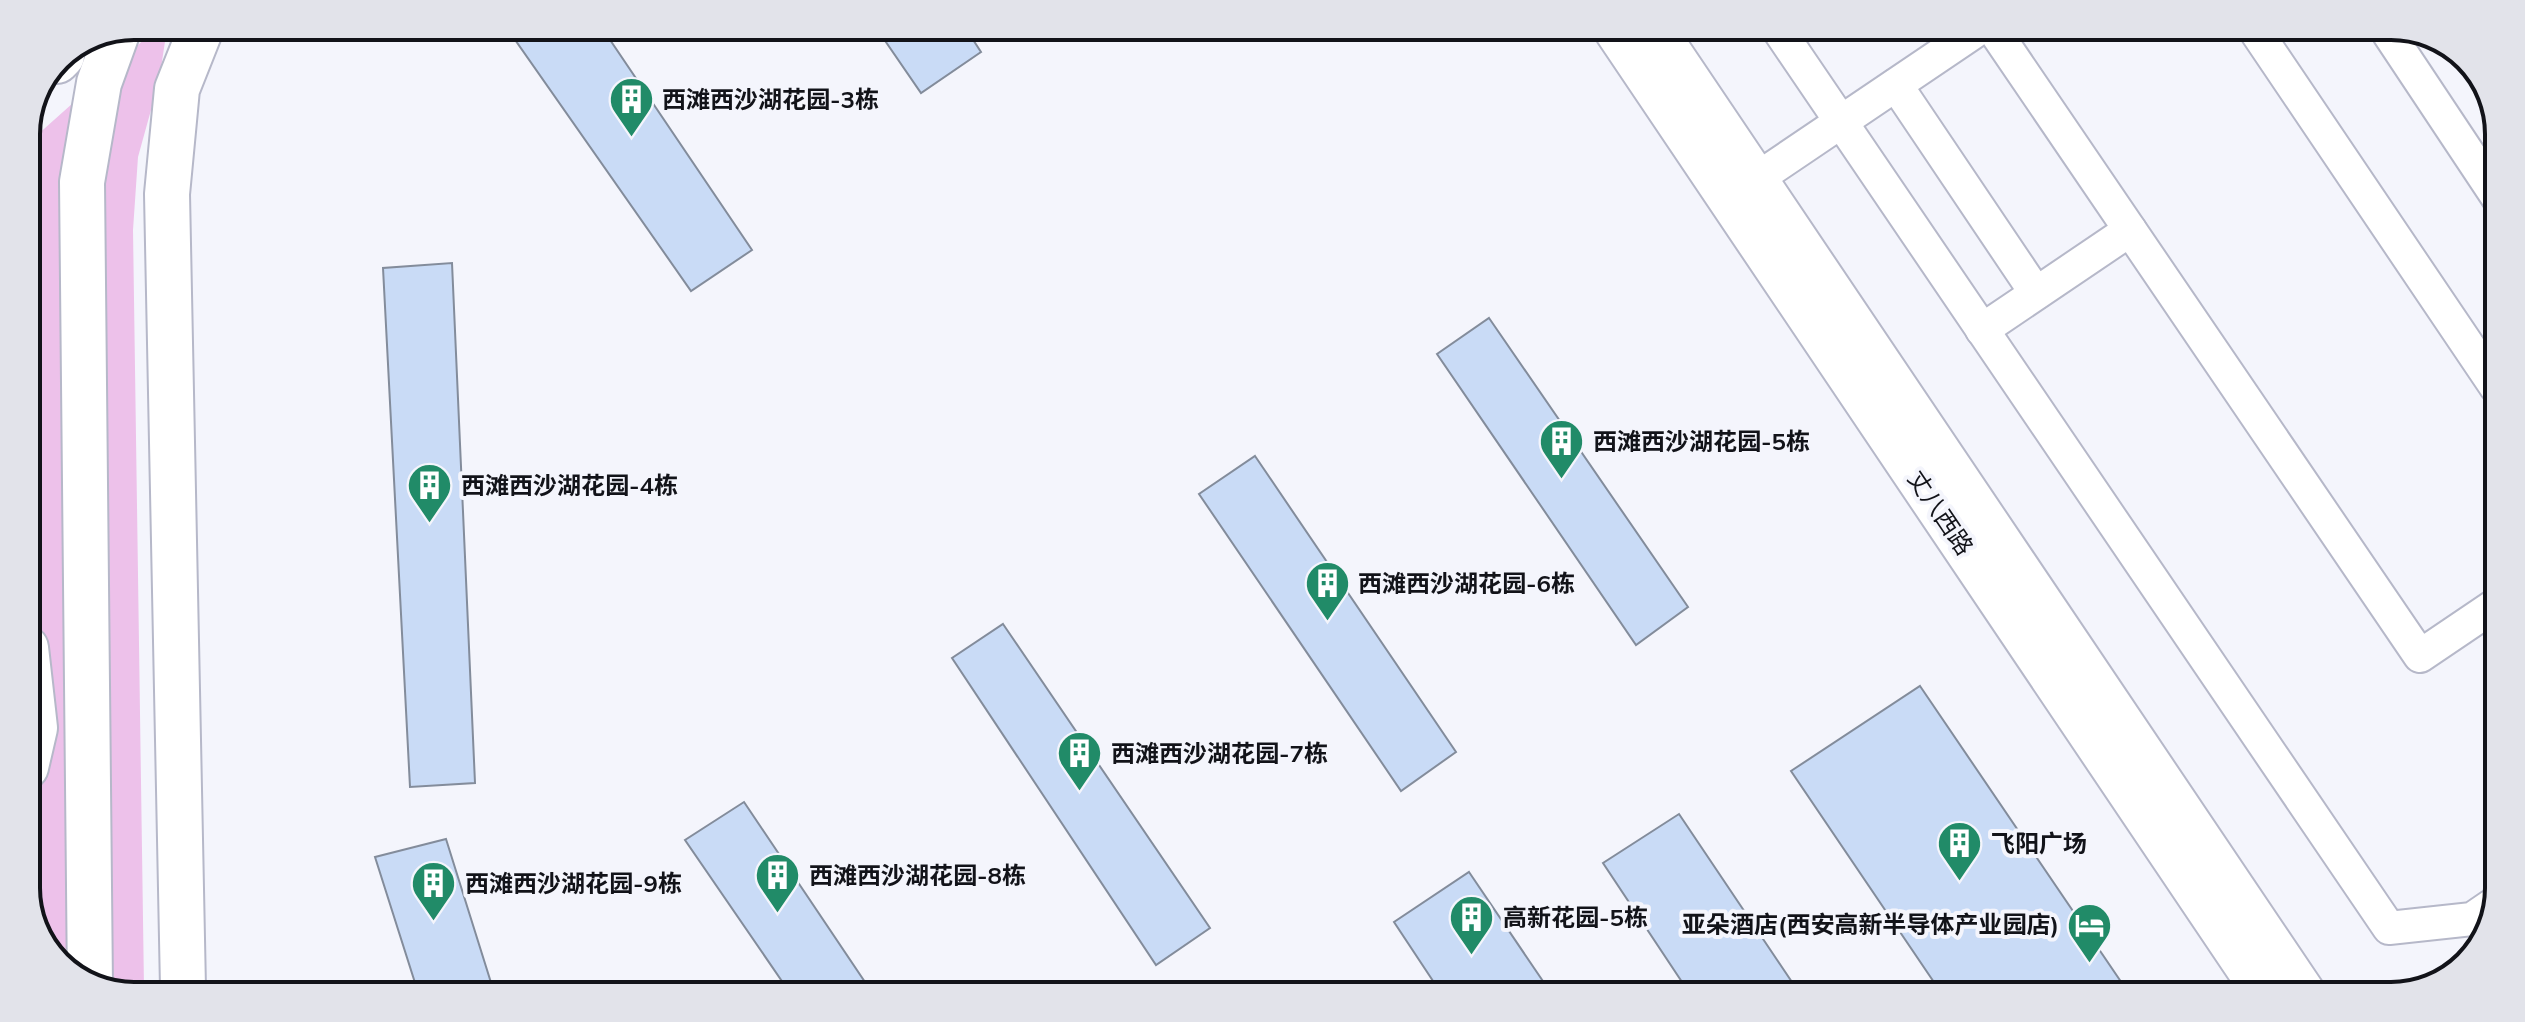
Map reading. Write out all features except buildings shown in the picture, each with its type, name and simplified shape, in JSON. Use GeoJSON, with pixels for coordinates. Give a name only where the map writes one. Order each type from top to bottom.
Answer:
{"type":"FeatureCollection","features":[{"type":"Feature","properties":{"kind":"main road"},"geometry":{"type":"LineString","coordinates":[[183,982],[167,194],[177,89],[196,40]]}},
{"type":"Feature","properties":{"kind":"main road"},"geometry":{"type":"LineString","coordinates":[[90,970],[82,182],[99,83],[114,43]]}},
{"type":"Feature","properties":{"kind":"street","name":"丈八西路"},"geometry":{"type":"LineString","coordinates":[[1622,40],[1743,189],[2297,982]]}},
{"type":"Feature","properties":{"kind":"street","name":"丈八西路"},"geometry":{"type":"LineString","coordinates":[[1662,40],[1743,189],[2256,982]]}},
{"type":"Feature","properties":{"kind":"street"},"geometry":{"type":"LineString","coordinates":[[1785,40],[2389,928],[2472,919],[2481,913]]}},
{"type":"Feature","properties":{"kind":"street"},"geometry":{"type":"LineString","coordinates":[[1743,189],[1962,40]]}},
{"type":"Feature","properties":{"kind":"street"},"geometry":{"type":"LineString","coordinates":[[2001,40],[2420,656],[2485,612]]}},
{"type":"Feature","properties":{"kind":"street"},"geometry":{"type":"LineString","coordinates":[[2262,40],[2485,371]]}},
{"type":"Feature","properties":{"kind":"street"},"geometry":{"type":"LineString","coordinates":[[2393,40],[2485,178]]}},
{"type":"Feature","properties":{"kind":"street"},"geometry":{"type":"LineString","coordinates":[[1896,85],[2036,293]]}},
{"type":"Feature","properties":{"kind":"street"},"geometry":{"type":"LineString","coordinates":[[1982,330],[2130,230]]}},
{"type":"Feature","properties":{"kind":"shaded area"},"geometry":{"type":"Polygon","coordinates":[[[144,40],[165,40],[159,81],[138,157],[133,230],[144,982],[104,977],[77,963],[59,945],[47,924],[40,894],[40,132],[144,40]]]}},
{"type":"Feature","properties":{"kind":"place","name":"西滩西沙湖花园-3栋"},"geometry":{"type":"Point","coordinates":[631,139]}},
{"type":"Feature","properties":{"kind":"place","name":"西滩西沙湖花园-5栋"},"geometry":{"type":"Point","coordinates":[1562,481]}},
{"type":"Feature","properties":{"kind":"place","name":"西滩西沙湖花园-4栋"},"geometry":{"type":"Point","coordinates":[430,525]}},
{"type":"Feature","properties":{"kind":"place","name":"西滩西沙湖花园-6栋"},"geometry":{"type":"Point","coordinates":[1327,623]}},
{"type":"Feature","properties":{"kind":"place","name":"西滩西沙湖花园-7栋"},"geometry":{"type":"Point","coordinates":[1080,793]}},
{"type":"Feature","properties":{"kind":"place","name":"飞阳广场"},"geometry":{"type":"Point","coordinates":[1960,883]}},
{"type":"Feature","properties":{"kind":"place","name":"西滩西沙湖花园-8栋"},"geometry":{"type":"Point","coordinates":[778,915]}},
{"type":"Feature","properties":{"kind":"place","name":"西滩西沙湖花园-9栋"},"geometry":{"type":"Point","coordinates":[434,923]}},
{"type":"Feature","properties":{"kind":"place","name":"高新花园-5栋"},"geometry":{"type":"Point","coordinates":[1472,957]}},
{"type":"Feature","properties":{"kind":"place","name":"亚朵酒店(西安高新半导体产业园店)"},"geometry":{"type":"Point","coordinates":[2090,964]}}]}
